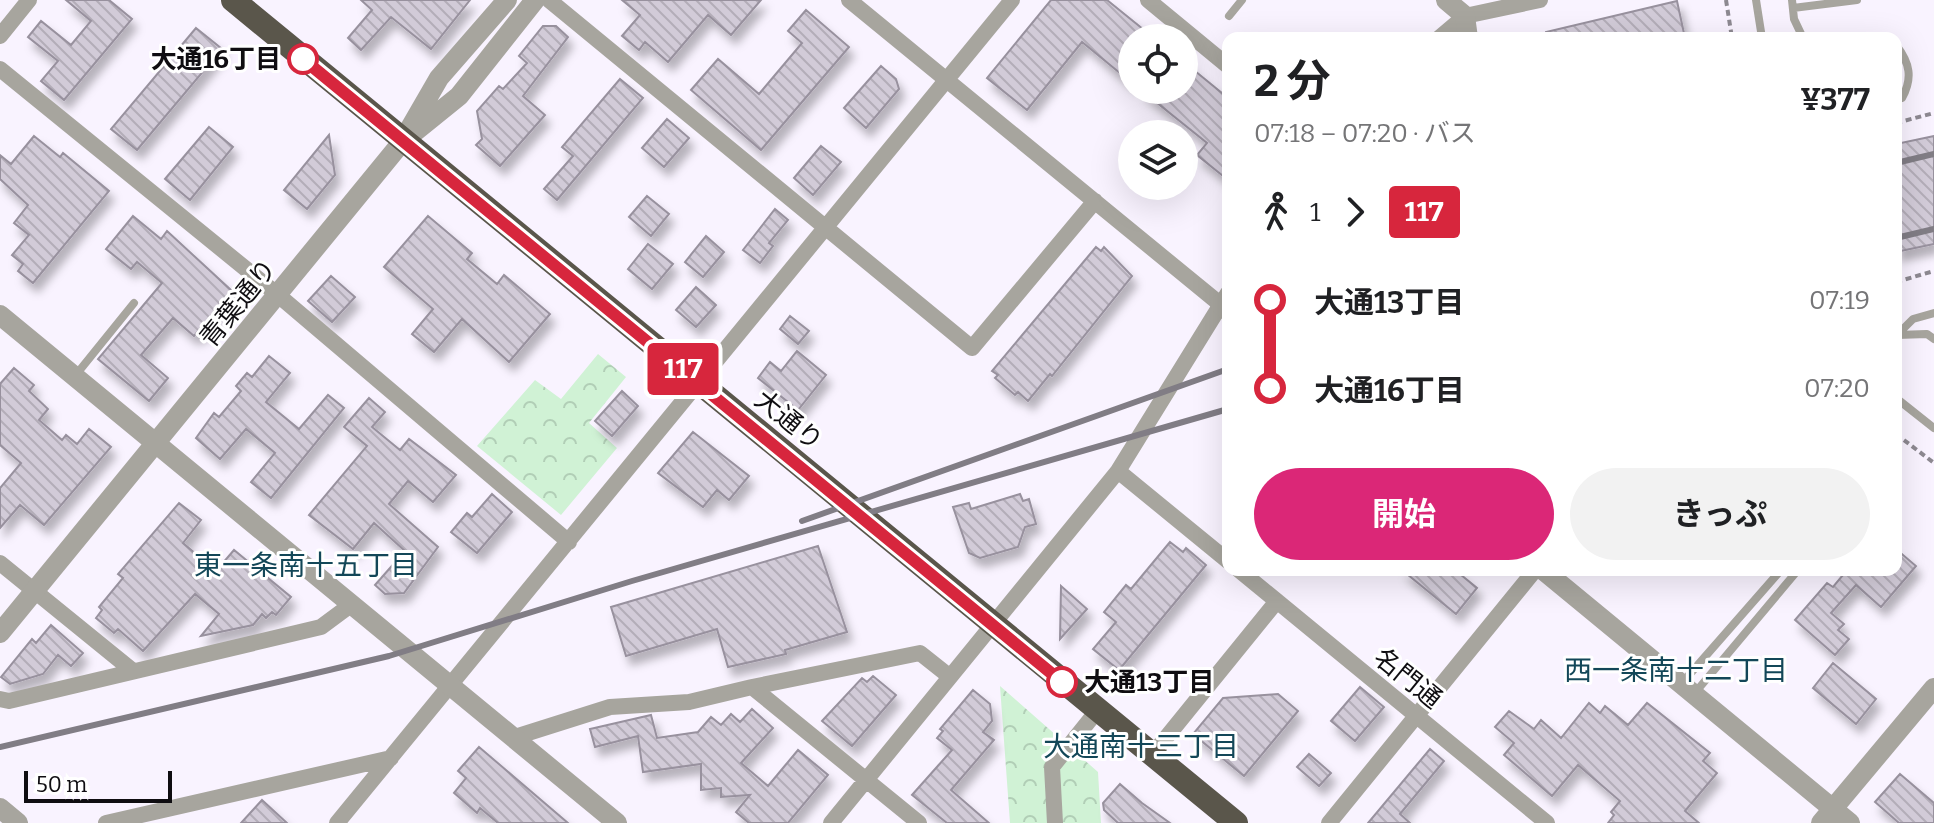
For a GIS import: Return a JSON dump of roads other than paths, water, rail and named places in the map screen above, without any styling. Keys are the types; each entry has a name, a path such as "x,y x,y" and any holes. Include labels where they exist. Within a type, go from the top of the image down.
{"highway":[{"name":"大通り","path":"233,0 402,142 1236,823"}],"street":[{"path":"0,36 29,0"},
{"name":"青葉通り","path":"0,633 402,142 439,78 507,0"},
{"path":"402,142 459,96 535,0"},
{"path":"549,0 972,348 1095,201"},
{"path":"849,0 1222,301"},
{"path":"337,823 1012,0"},
{"path":"1148,0 1222,61"},
{"path":"1446,0 1465,16 1467,32"},
{"path":"1446,32 1465,16 1540,0"},
{"path":"0,69 278,295 569,542"},
{"path":"831,823 1118,471 1222,308"},
{"path":"0,315 617,823"},
{"path":"1118,471 1222,556"},
{"path":"0,563 133,671"},
{"name":"名門通","path":"1246,576 1547,823"},
{"path":"1329,823 1530,576"},
{"path":"1550,576 1687,689 1827,816 1850,823"},
{"path":"1152,755 1277,601"},
{"path":"0,699 9,701 321,627 352,604"},
{"path":"512,738 610,707 689,702 920,653 949,676"},
{"path":"752,687 919,823"},
{"path":"1827,816 1934,688"},
{"path":"1055,823 1052,767 1097,711"},
{"path":"106,823 391,758"},
{"path":"0,808 18,823"}],"lane":[{"path":"1229,16 1242,0"},
{"path":"1756,0 1761,32"},
{"path":"1801,32 1792,4 1857,0"},
{"path":"1902,54 1907,62 1911,83 1902,98"},
{"path":"75,376 134,303"},
{"path":"1902,329 1913,319 1934,313"},
{"path":"1902,335 1927,334 1934,339"},
{"path":"1902,403 1934,428"},
{"path":"1687,689 1776,576"},
{"path":"1687,689 1792,576"}],"railway":[{"path":"1902,162 1934,154"},
{"path":"1902,237 1934,229"},
{"path":"802,521 1222,371"},
{"path":"0,747 389,656 632,581 1222,411"}],"place":[{"name":"大通16丁目","path":"303,59"},
{"name":"大通13丁目","path":"1062,682"}],"district":[{"name":"東一条南十五丁目","path":"306,565"},
{"name":"西一条南十二丁目","path":"1676,670"},
{"name":"大通南十三丁目","path":"1141,746"}]}
